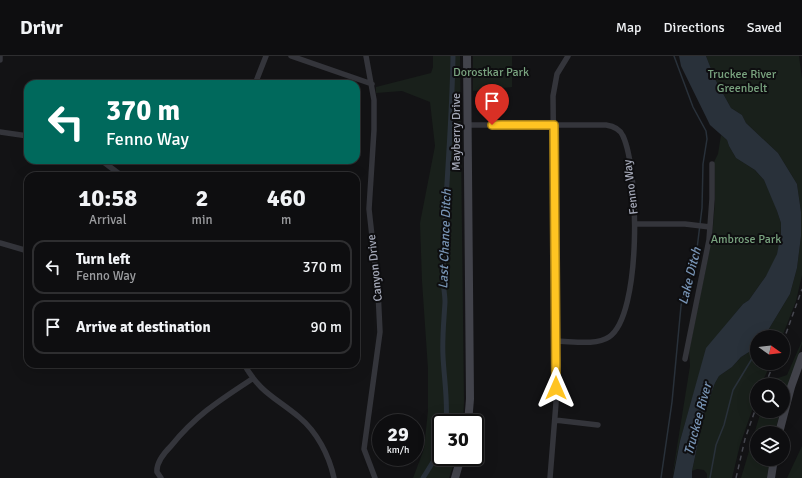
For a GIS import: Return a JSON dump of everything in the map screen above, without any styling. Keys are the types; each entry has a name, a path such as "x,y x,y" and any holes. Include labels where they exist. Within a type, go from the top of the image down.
{"main road":[{"name":"Mayberry Drive","path":"467,56 470,399 469,414"},
{"path":"781,426 791,387 802,356"},
{"path":"455,478 458,466"},
{"path":"771,478 773,466"}],"street":[{"path":"257,80 266,56"},
{"path":"291,56 372,84"},
{"name":"Canyon Drive","path":"366,56 372,84 374,130 369,209 378,291 380,332 364,444 366,458 375,478"},
{"path":"550,478 555,420 554,85 560,67 568,56"},
{"name":"Fenno Way","path":"468,125 606,125 620,132 624,142 630,169 635,224 630,289 624,314 618,328 610,337 600,341 555,341"},
{"path":"0,132 24,135"},
{"path":"106,164 116,172"},
{"path":"685,359 712,199 712,164"},
{"path":"635,224 697,225 707,227"},
{"path":"0,243 24,250"},
{"path":"246,368 252,379 268,395 300,418 312,430 327,455 334,478"},
{"path":"161,478 157,472 158,463 187,426 207,409 252,379"},
{"path":"555,420 598,425"}],"green space":[{"path":"433,56 460,56 463,414 432,414 432,466 453,466 449,478 413,478 418,466 424,466 424,449 428,411 428,369 420,223 435,146 430,102 402,91 376,93 376,87 431,73 433,67"},
{"name":"Dorostkar Park","path":"473,56 512,56 512,87 473,91"},
{"name":"Truckee River Greenbelt","path":"706,56 799,56 802,79 802,275 796,301 785,330 768,330 790,294 797,268 801,236 801,212 797,184 778,153 746,123 742,115 731,108 715,79"},
{"name":"Ambrose Park","path":"721,135 727,140 736,158 755,170 764,180 774,202 781,223 780,245 773,266 749,300 743,304 724,327 703,361 680,441 672,478 690,366 689,351 712,238 715,202 714,162 718,154"},
{"path":"802,341 790,380 790,378 778,378 787,375"},
{"path":"750,351 750,370 768,370 764,378 750,378 750,416 740,445 732,478 707,478 707,474 704,470 697,469 692,471 705,410 719,376 732,367 741,357"},
{"path":"759,418 778,418 777,426 757,426"},
{"path":"802,446 802,478 787,478"},
{"path":"750,448 750,466 769,466 767,478 741,478"}],"water":[{"name":"Truckee River","path":"679,56 706,56 715,79 731,108 742,115 746,123 778,153 797,184 801,212 801,236 797,268 790,294 768,330 750,330 750,351 719,376 715,383 705,410 692,471 692,478 673,478 680,441 706,348 743,304 749,300 766,276 777,254 781,234 781,223 764,180 755,170 736,158 727,140 710,125 681,66"}],"waterway":[{"name":"Last Chance Ditch","path":"446,414 443,364 445,302 443,277 453,56"},
{"name":"Lake Ditch","path":"661,478 672,402 681,306 683,296 695,265 702,208 703,164 707,139 706,131 693,107 674,56"},
{"path":"710,478 716,445 724,425 733,390 750,362"},
{"name":"Last Chance Ditch","path":"423,478 432,464"}],"railway":[{"path":"787,330 802,289"},
{"path":"768,378 771,370"},
{"path":"736,478 745,439 752,418"}],"route":[{"path":"492,125 554,125 556,388"}]}
